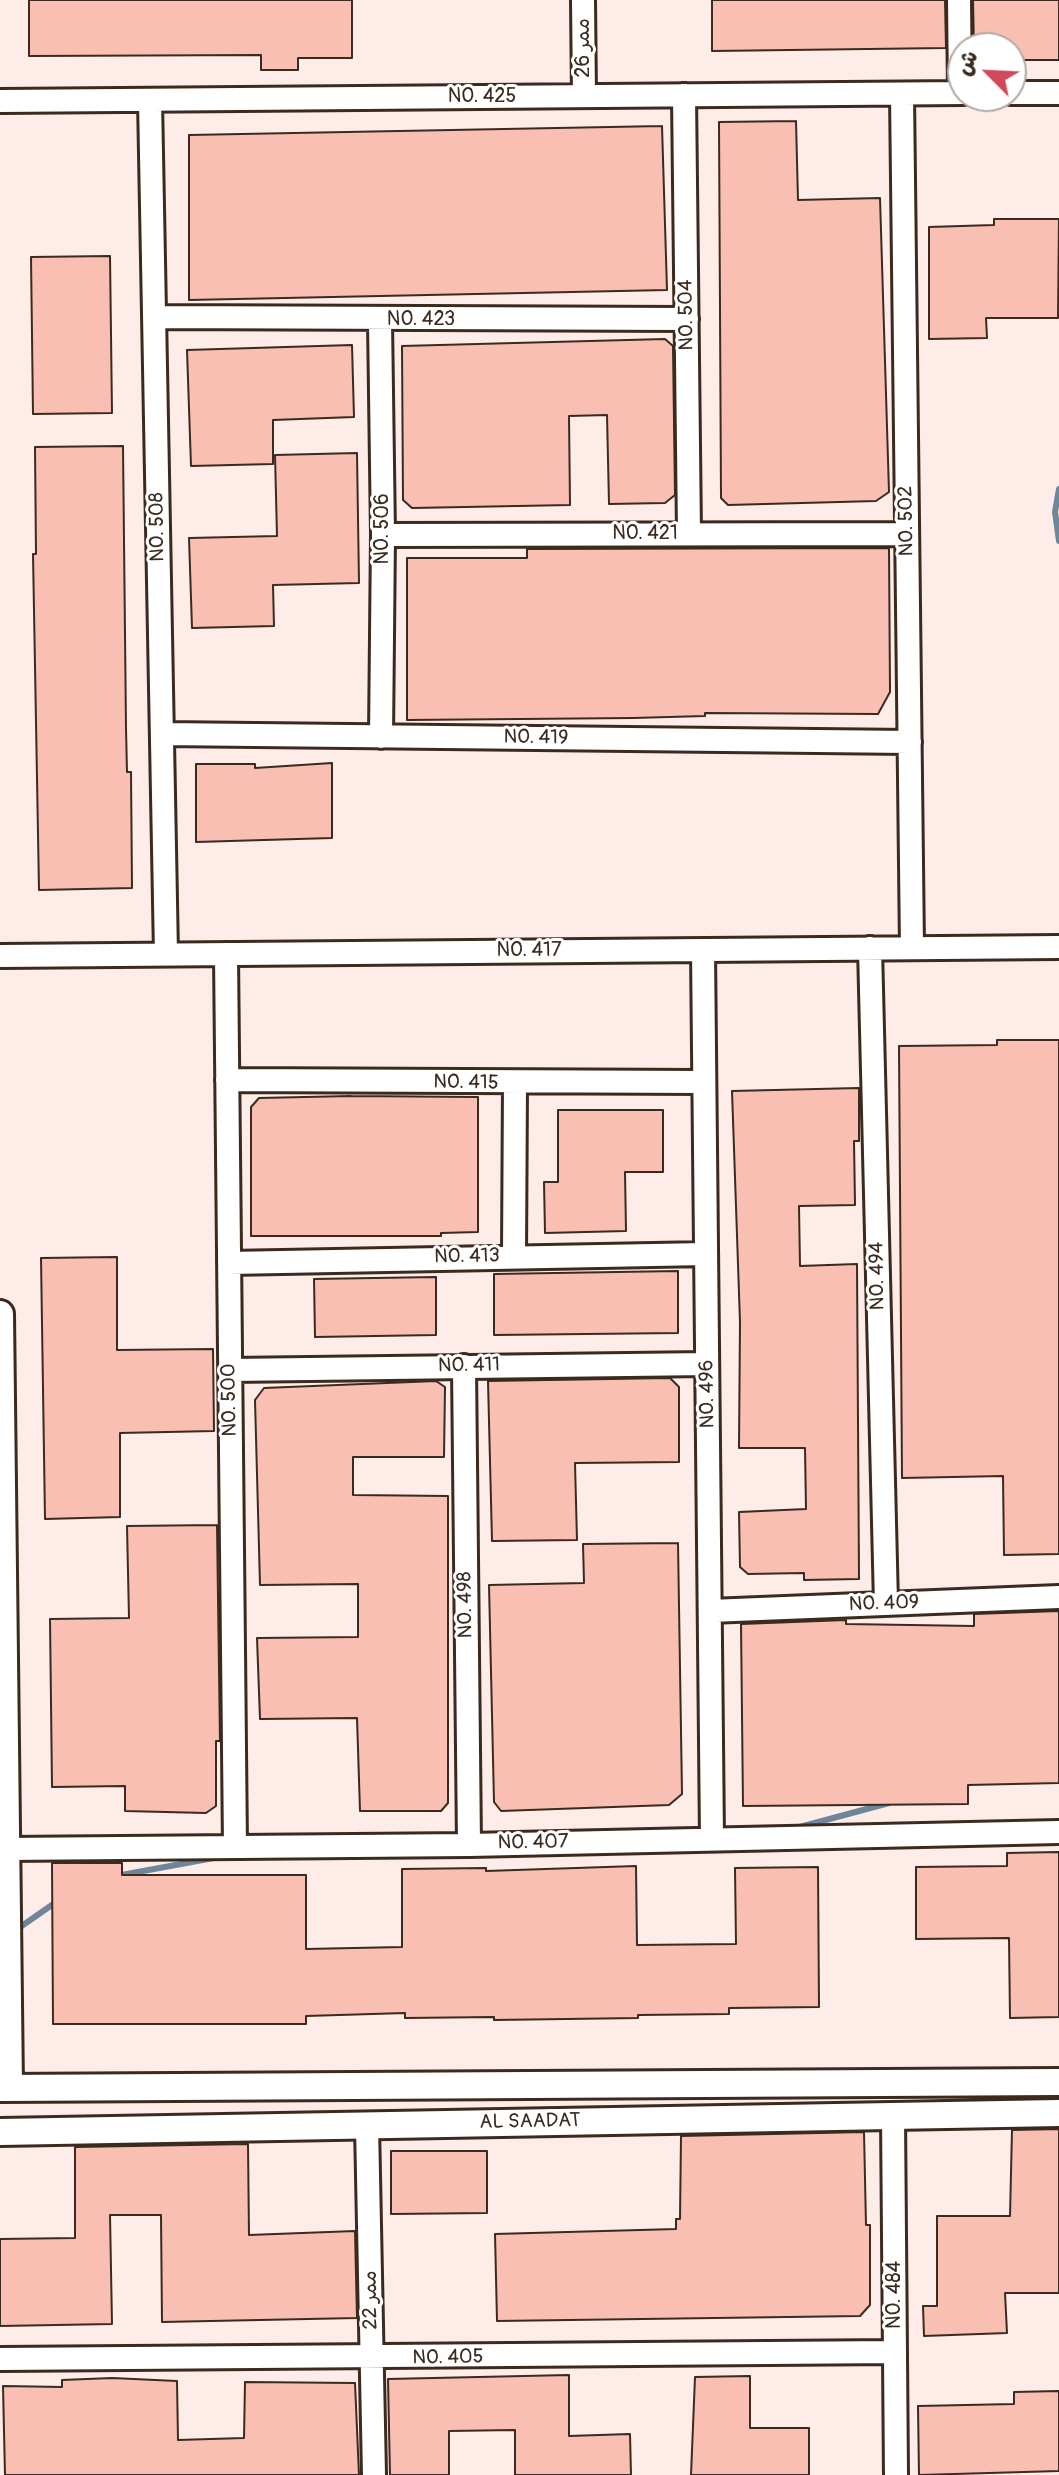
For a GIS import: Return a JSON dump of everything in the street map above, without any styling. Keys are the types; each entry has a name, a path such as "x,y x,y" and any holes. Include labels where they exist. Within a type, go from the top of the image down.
{"street":[{"name":"ممر 26","path":"583,0 584,96"},
{"path":"959,0 960,32"},
{"name":"NO. 425","path":"0,101 947,93"},
{"path":"1027,93 1059,93"},
{"name":"NO. 502","path":"902,94 912,948"},
{"name":"NO. 504","path":"684,95 689,534"},
{"name":"NO. 508","path":"150,100 166,954"},
{"name":"NO. 423","path":"155,317 380,321 687,319"},
{"name":"NO. 506","path":"380,321 383,535 381,737"},
{"name":"NO. 421","path":"383,535 907,534"},
{"name":"NO. 419","path":"162,734 910,742"},
{"name":"NO. 417","path":"0,956 1059,947"},
{"name":"NO. 494","path":"870,948 886,1604"},
{"name":"NO. 496","path":"703,950 712,1839"},
{"name":"NO. 500","path":"226,954 235,1847"},
{"name":"NO. 415","path":"227,1080 515,1084 704,1082"},
{"path":"514,1256 515,1084"},
{"name":"NO. 413","path":"229,1263 706,1254"},
{"path":"0,1314 6,1849 4,2074"},
{"name":"NO. 411","path":"230,1370 707,1364"},
{"name":"NO. 498","path":"464,1366 469,1845"},
{"name":"NO. 409","path":"710,1611 1059,1597"},
{"name":"NO. 407","path":"6,1849 469,1845 1059,1832"},
{"name":"AL SAADAT","path":"4,2074 1059,2082"},
{"name":"AL SAADAT","path":"0,2132 1059,2113"},
{"name":"NO. 484","path":"893,2116 896,2475"},
{"name":"ممر 22","path":"367,2125 374,2475"},
{"name":"NO. 405","path":"0,2359 372,2359 895,2352"}],"building":[{"path":"29,0 352,0 352,58 298,58 298,70 261,70 261,55 29,56"},
{"path":"712,0 945,0 946,48 712,51"},
{"path":"973,0 1059,0 1059,60 1027,60 1027,32 974,32"},
{"path":"796,121 798,200 880,198 889,492 876,501 728,505 721,498 719,122"},
{"path":"662,126 667,290 189,300 189,135"},
{"path":"994,219 1059,219 1058,318 986,318 987,338 929,339 929,227 994,225"},
{"path":"110,256 112,413 33,414 31,257"},
{"path":"665,339 673,346 675,495 665,503 609,504 607,415 569,416 570,505 412,508 403,500 402,346"},
{"path":"352,345 354,417 273,420 273,464 191,466 187,350"},
{"path":"123,446 126,728 127,772 131,772 132,888 39,890 33,554 36,554 35,447"},
{"path":"357,453 359,583 273,585 274,626 192,628 189,538 277,536 275,455"},
{"path":"889,548 890,692 878,714 705,713 705,716 633,718 407,720 407,558 527,558 527,549"},
{"path":"332,763 332,838 196,842 196,764 255,764 255,768"},
{"path":"997,1040 1059,1040 1059,1554 1004,1555 1003,1476 902,1478 899,1046 997,1045"},
{"path":"859,1088 859,1141 854,1141 855,1205 799,1206 800,1266 857,1264 859,1579 804,1580 804,1573 748,1574 740,1567 739,1512 806,1509 805,1448 739,1448 740,1322 732,1091"},
{"path":"478,1097 478,1232 441,1233 441,1236 251,1236 251,1107 259,1098"},
{"path":"558,1110 663,1110 663,1172 625,1172 626,1231 545,1233 544,1182 558,1182"},
{"path":"117,1257 117,1350 213,1349 214,1431 120,1433 120,1517 45,1519 41,1258"},
{"path":"678,1271 678,1333 494,1335 494,1274"},
{"path":"436,1277 436,1335 315,1337 314,1279"},
{"path":"670,1378 679,1387 679,1462 575,1463 577,1540 492,1541 488,1381"},
{"path":"436,1381 445,1387 444,1457 353,1457 353,1495 448,1496 448,1803 441,1811 360,1811 357,1718 260,1719 257,1638 358,1637 358,1584 260,1585 255,1400 264,1388"},
{"path":"217,1525 220,1741 216,1741 216,1806 206,1813 125,1811 125,1786 52,1787 50,1619 129,1618 127,1526"},
{"path":"678,1543 682,1794 669,1805 501,1811 494,1802 489,1585 584,1583 583,1544"},
{"path":"1059,1611 1059,1783 968,1785 968,1804 743,1806 741,1624 846,1620 846,1624 974,1626 974,1614"},
{"path":"1059,1852 1059,2017 1010,2018 1009,1938 916,1939 916,1867 1007,1866 1007,1853"},
{"path":"52,1863 122,1863 122,1875 306,1875 306,1949 402,1947 402,1869 486,1868 486,1871 636,1866 637,1945 736,1944 735,1868 818,1867 819,2007 729,2008 729,2014 638,2015 638,2018 494,2020 494,2017 405,2018 405,2013 306,2016 306,2024 53,2024"},
{"path":"1059,2129 1059,2293 1005,2293 1007,2333 924,2336 923,2306 937,2306 937,2216 1010,2216 1012,2130"},
{"path":"864,2132 866,2225 870,2225 870,2305 860,2316 497,2321 495,2234 676,2229 676,2219 680,2219 681,2136"},
{"path":"248,2144 249,2235 355,2231 357,2318 162,2322 161,2215 110,2215 112,2324 0,2326 0,2239 75,2238 75,2147"},
{"path":"391,2151 487,2151 487,2213 391,2214"},
{"path":"569,2375 569,2436 630,2434 631,2475 515,2475 515,2430 449,2431 449,2475 390,2475 388,2379"},
{"path":"750,2376 750,2428 809,2428 809,2475 691,2475 695,2377"},
{"path":"112,2378 177,2381 178,2440 244,2438 245,2382 355,2383 359,2475 5,2475 3,2386 62,2387 62,2380"},
{"path":"1059,2391 1059,2471 919,2475 918,2406 1014,2404 1014,2392"}],"waterway":[{"path":"1059,489 1055,512 1059,541"},
{"path":"796,1828 889,1803"},
{"path":"116,1876 219,1857"},
{"path":"16,1930 59,1900"}]}
